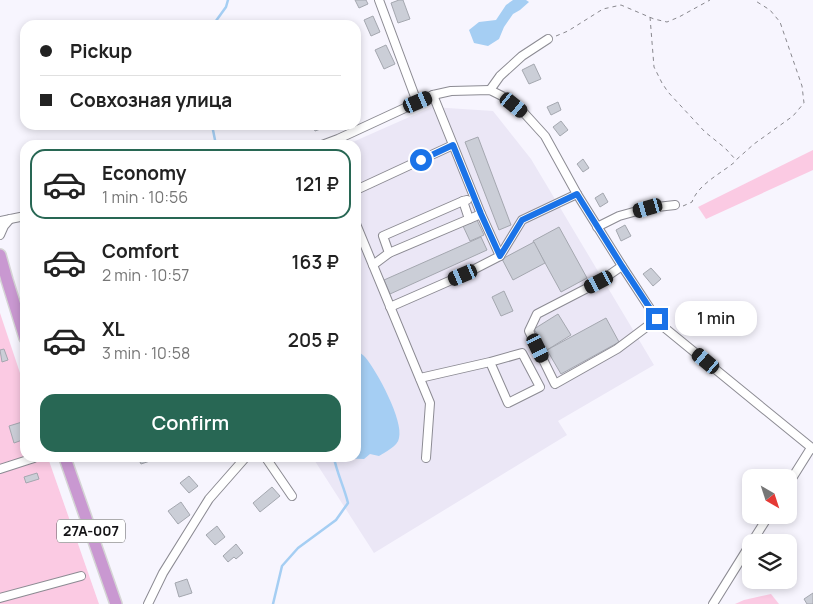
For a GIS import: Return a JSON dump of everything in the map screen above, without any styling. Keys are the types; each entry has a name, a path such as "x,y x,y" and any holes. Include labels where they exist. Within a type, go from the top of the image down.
{"highway":[{"path":"0,255 20,322"},
{"name":"27А-007","path":"66,462 116,604"}],"street":[{"path":"379,0 418,102"},
{"path":"490,90 500,76 522,56 548,39"},
{"path":"361,128 433,95 451,90 490,90 502,96 525,114 545,136 577,194 659,321 812,448 798,469"},
{"path":"433,95 500,256"},
{"path":"335,140 357,130"},
{"path":"361,188 453,145"},
{"path":"390,307 463,275 500,256 522,220 577,194"},
{"path":"389,253 383,236 474,197"},
{"path":"463,202 469,219"},
{"path":"598,227 619,216 648,208 675,205"},
{"path":"0,214 10,219"},
{"path":"373,265 389,253 481,214"},
{"path":"0,221 20,217"},
{"path":"0,235 10,219"},
{"path":"361,236 430,403 426,458"},
{"path":"622,266 599,282 537,314 529,331 555,384 617,349 659,321"},
{"path":"420,378 522,353 540,387 508,403 490,362"},
{"path":"0,469 22,462"},
{"path":"148,604 163,573 209,499 241,462"},
{"path":"269,462 292,496"},
{"path":"713,604 742,557"},
{"path":"0,598 80,576"}],"path":[{"path":"548,39 568,31 603,9 621,5 667,22 710,0"},
{"path":"675,205 685,206 692,202 694,195 712,178 725,170 754,144 793,116 804,103 802,86 780,22 770,10 754,0"},
{"path":"650,17 654,67 662,83 705,132 725,148 736,160"}],"shaded area":[{"path":"432,107 493,111 531,159 654,365 558,421 567,435 374,553 316,462 361,462 361,140 357,140"},
{"path":"813,150 813,170 706,219 698,207"},
{"path":"0,313 20,373 20,462 49,462 99,604 0,604"},
{"path":"771,594 779,604 735,604 744,600"}],"water":[{"path":"513,0 526,0 529,2 513,14 504,27 499,39 488,46 474,43 469,30 479,22 496,20 506,5"},
{"path":"361,354 370,364 388,396 394,409 399,430 399,438 394,446 379,456 370,454 364,459 361,459"}],"building":[{"path":"355,0 366,0 368,4 359,8"},
{"path":"403,0 410,19 398,23 391,3"},
{"path":"373,16 380,32 371,36 364,20"},
{"path":"386,45 395,64 384,69 375,50"},
{"path":"534,64 541,79 529,84 522,70"},
{"path":"558,102 561,110 551,115 547,107"},
{"path":"561,121 568,130 560,136 553,127"},
{"path":"478,137 511,225 499,230 465,142"},
{"path":"583,159 589,168 583,172 577,164"},
{"path":"603,193 608,202 600,207 595,198"},
{"path":"477,220 484,235 470,241 463,226"},
{"path":"625,225 631,236 621,241 616,230"},
{"path":"559,227 587,278 561,292 533,241"},
{"path":"481,237 487,250 390,294 384,280"},
{"path":"534,242 545,263 513,280 502,259"},
{"path":"651,268 661,279 653,286 643,274"},
{"path":"504,291 513,311 501,316 492,297"},
{"path":"558,314 571,335 547,350 534,329"},
{"path":"606,318 619,342 561,374 547,350"},
{"path":"4,349 8,360 2,362 0,350"},
{"path":"20,423 20,441 14,443 9,426"},
{"path":"37,473 39,479 26,483 24,477"},
{"path":"189,476 198,486 189,493 180,483"},
{"path":"272,487 280,496 260,512 253,503"},
{"path":"181,502 190,515 178,524 168,511"},
{"path":"217,526 225,537 215,545 206,535"},
{"path":"236,544 243,553 236,559 234,557 228,562 223,556"},
{"path":"187,579 192,593 179,597 175,583"},
{"path":"813,593 813,604 807,604 804,599"}],"waterway":[{"path":"217,20 226,7 228,0"},
{"path":"213,130 215,140"},
{"path":"273,604 282,566 298,548 336,520 348,503 335,462"}],"route":[{"path":"421,160 453,145 500,256 522,220 577,194 657,319"}]}
